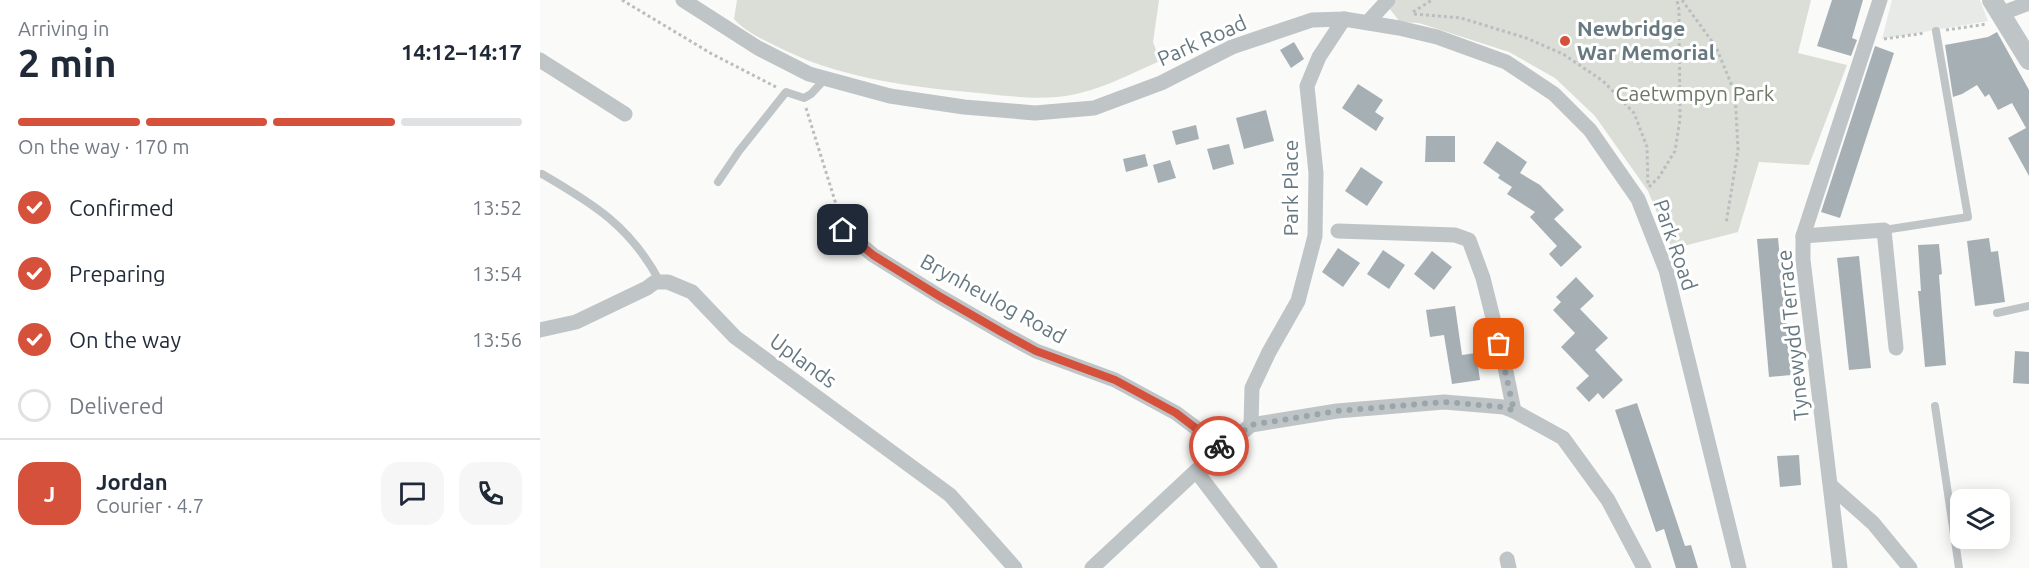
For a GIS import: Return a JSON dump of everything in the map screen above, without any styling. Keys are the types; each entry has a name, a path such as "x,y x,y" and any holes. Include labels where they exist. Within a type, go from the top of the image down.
{"street":[{"name":"Park Road","path":"683,0 758,48 809,74 890,96 964,107 1035,113 1094,108 1161,82 1232,47 1312,20 1344,19 1368,22 1437,37 1506,62 1554,94 1590,129 1638,199 1666,270 1738,568"},
{"path":"1368,22 1388,0"},
{"name":"Tynewydd Terrace","path":"1839,568 1803,260 1803,236 1880,0"},
{"path":"2029,3 1996,7 2029,60"},
{"name":"Park Place","path":"1251,425 1252,388 1298,301 1315,236 1316,173 1307,86 1319,57 1344,19"},
{"path":"540,60 626,114"},
{"name":"Brynheulog Road","path":"843,230 873,255 985,322 1036,351 1115,380 1176,413 1223,448"},
{"path":"1803,236 1884,230 1896,348"},
{"path":"1338,231 1455,235 1469,240 1483,278 1514,411"},
{"path":"540,330 576,322 655,282 660,282"},
{"name":"Uplands","path":"660,282 675,284 693,292 735,337 950,495 1015,568"},
{"path":"1092,568 1196,471 1251,425 1337,411 1444,402 1504,407 1563,438 1608,500 1644,568"},
{"path":"1196,471 1270,568"},
{"path":"1831,486 1873,523 1910,568"}],"lane":[{"path":"1884,230 1968,217 1936,32"},
{"path":"718,182 739,151 786,92 804,98 825,79"},
{"path":"542,174 576,193 612,219 648,259 660,282"},
{"path":"1997,313 2029,306"},
{"path":"1935,406 1959,568"}],"path":[{"path":"622,0 712,54 786,92"},
{"path":"1638,199 1659,177 1675,151 1678,130 1679,22 1677,0"},
{"path":"1682,0 1716,47 1735,93 1737,150 1726,224"},
{"path":"1412,14 1461,18 1526,38 1563,54 1603,81 1634,113 1647,147 1648,188"},
{"path":"804,98 843,230"}],"shaded area":[{"path":"1892,0 1980,0 1988,21 1882,39"}],"green space":[{"path":"737,0 1159,0 1153,42 1160,61 1097,88 1057,97 1038,98 926,88 847,73 796,56 762,39 738,23 734,19"},
{"name":"Caetwmpyn Park","path":"1396,0 1811,0 1798,53 1847,65 1809,165 1759,162 1738,232 1672,249 1648,191 1595,116 1555,78 1509,52 1419,23 1400,22 1389,8"}],"building":[{"path":"1832,0 1863,0 1852,38 1857,40 1851,56 1817,46"},
{"path":"1997,32 2029,90 2029,176 2008,138 2026,128 2012,103 1998,110 1989,94 1985,97 1977,85 1953,97 1945,45 1988,37"},
{"path":"1294,42 1304,59 1291,68 1280,50"},
{"path":"1875,46 1894,53 1840,218 1821,212"},
{"path":"1358,84 1383,100 1375,112 1384,118 1376,131 1342,108"},
{"path":"1266,110 1274,141 1244,149 1236,118"},
{"path":"1196,125 1199,139 1176,145 1172,131"},
{"path":"1426,136 1455,136 1455,162 1425,162"},
{"path":"1497,141 1527,162 1520,173 1540,185 1564,210 1554,219 1582,247 1561,267 1549,254 1557,246 1530,217 1535,212 1507,194 1512,187 1498,178 1500,175 1483,163"},
{"path":"1229,144 1234,164 1213,170 1207,149"},
{"path":"1145,154 1148,166 1126,172 1123,159"},
{"path":"1170,160 1176,178 1158,183 1153,165"},
{"path":"1361,167 1383,182 1367,206 1345,191"},
{"path":"1778,238 1791,375 1769,377 1757,239"},
{"path":"1989,238 1991,252 1998,251 2005,302 1975,306 1967,241"},
{"path":"1939,244 1946,365 1925,367 1918,291 1921,291 1918,245"},
{"path":"1338,248 1360,263 1343,287 1322,272"},
{"path":"1383,250 1405,265 1389,289 1367,274"},
{"path":"1432,251 1452,267 1434,290 1414,274"},
{"path":"1859,256 1871,368 1849,370 1837,258"},
{"path":"1576,277 1594,296 1580,309 1608,338 1595,350 1623,380 1603,399 1598,393 1589,402 1576,388 1589,376 1561,347 1575,333 1553,310 1561,302 1556,297"},
{"path":"1455,306 1462,355 1476,353 1480,380 1452,384 1444,335 1430,337 1426,310"},
{"path":"2015,351 2029,352 2029,384 2013,383"},
{"path":"1637,403 1685,546 1691,545 1698,568 1676,568 1664,529 1656,532 1615,410"},
{"path":"1799,455 1801,485 1780,487 1777,456"}],"way so far":[{"path":"1219,446 1223,448 1251,425 1337,411 1444,402 1504,407 1514,411 1499,344"}],"place":[{"name":"Newbridge War Memorial","path":"1565,41"}],"route":[{"path":"843,230 873,255 1003,333 1036,351 1115,380 1176,413 1219,446"}]}
